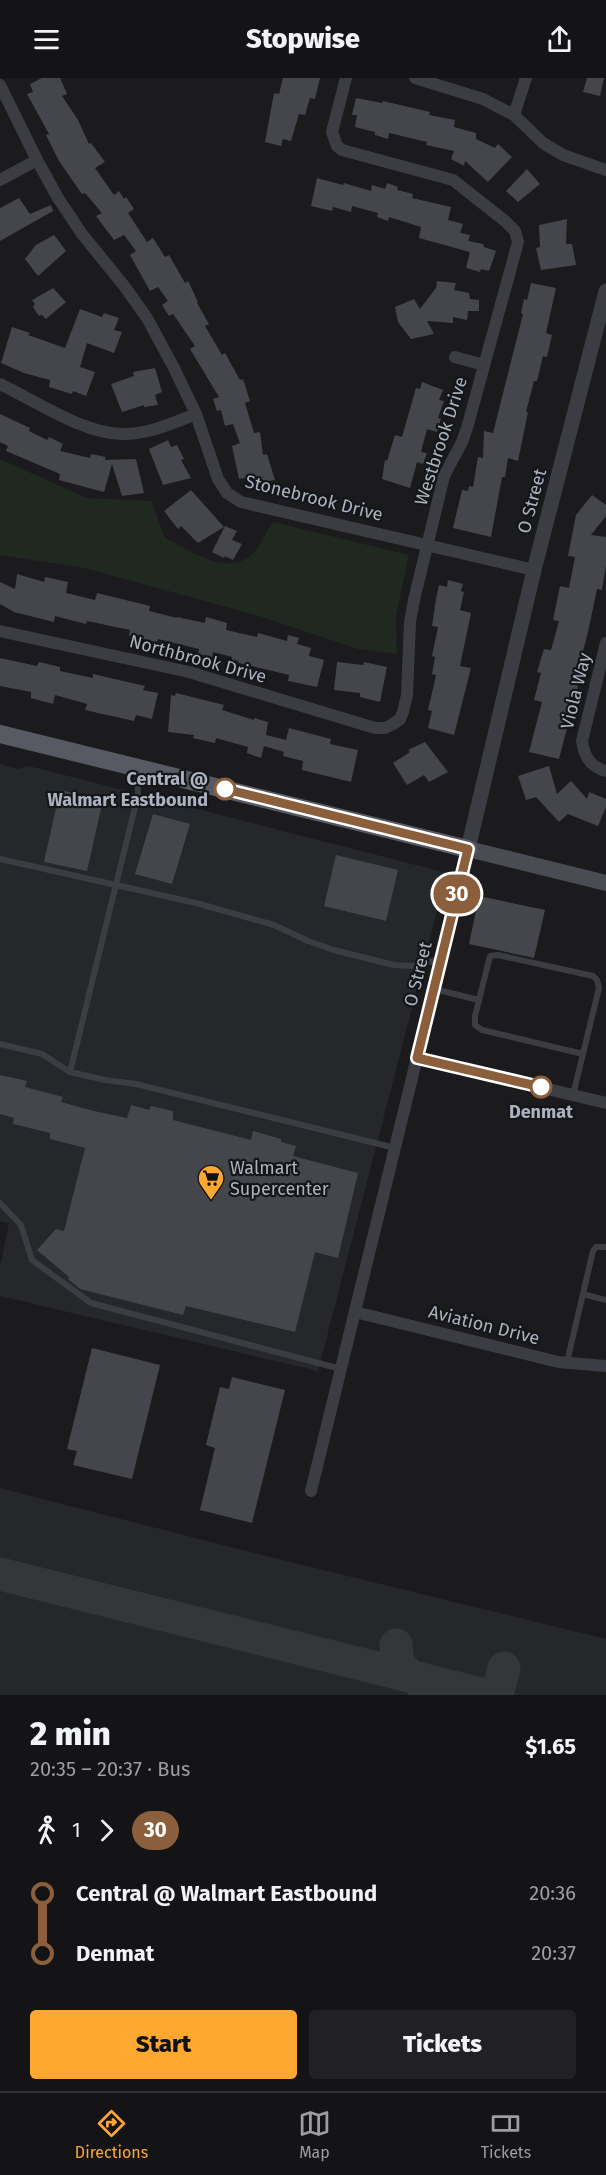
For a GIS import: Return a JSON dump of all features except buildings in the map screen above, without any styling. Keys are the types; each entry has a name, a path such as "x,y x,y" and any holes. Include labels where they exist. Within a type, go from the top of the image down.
{"main road":[{"path":"0,734 606,883"}],"street":[{"name":"Westbrook Drive","path":"346,78 332,135 337,146 342,150 453,180 505,221 515,231 518,242 462,442 444,476 410,622 410,664 403,712 393,724 385,728"},
{"path":"415,78 483,99 513,115 543,143 563,156 606,170"},
{"path":"513,115 526,78"},
{"name":"Stonebrook Drive","path":"0,85 58,198 82,234 147,318 196,414 218,479 227,493 241,502 534,570"},
{"path":"0,180 37,160"},
{"name":"O Street","path":"311,1491 534,570 606,291"},
{"path":"455,357 484,364"},
{"path":"0,384 89,428 107,433 126,434 160,428 196,414"},
{"name":"Northbrook Drive","path":"0,631 189,672 375,728 385,728"},
{"name":"Viola Way","path":"606,643 582,741 584,753 590,763 606,771"},
{"path":"417,1058 606,1103"},
{"name":"Aviation Drive","path":"355,1312 567,1363 606,1366"}],"lane":[{"path":"70,1072 138,795 137,767"},
{"path":"0,859 196,903 268,923 334,950 394,965 414,966 441,959"},
{"path":"573,1095 583,1054 599,988 597,980 593,976 498,955 490,956 475,1025 482,1030 583,1054"},
{"path":"434,989 479,1000"},
{"path":"0,1044 42,1054 70,1072 147,1086 395,1148"},
{"path":"0,1203 21,1225 32,1260 91,1303 341,1369"},
{"path":"567,1363 593,1251 596,1247 606,1247"},
{"path":"583,1294 606,1300"}],"shaded area":[{"path":"0,459 87,498 151,501 165,538 199,555 223,563 234,563 245,559 255,551 273,522 409,555 396,616 397,654 358,649 262,617 85,568 0,555"},
{"path":"0,764 18,769 29,766 447,873 318,1371 0,1296 0,1267 9,1223 0,1221"},
{"path":"0,1488 606,1639 606,1695 0,1695"}],"taxiway":[{"path":"0,1574 485,1695"},
{"path":"396,1645 402,1668 421,1683"},
{"path":"497,1695 504,1668"}],"bus line":[{"name":"30","path":"225,789 468,849 417,1058 541,1087"}],"place":[{"name":"Central @ Walmart Eastbound","path":"225,789"},
{"name":"Denmat","path":"541,1087"},
{"name":"Walmart Supercenter","path":"211,1201"}]}
